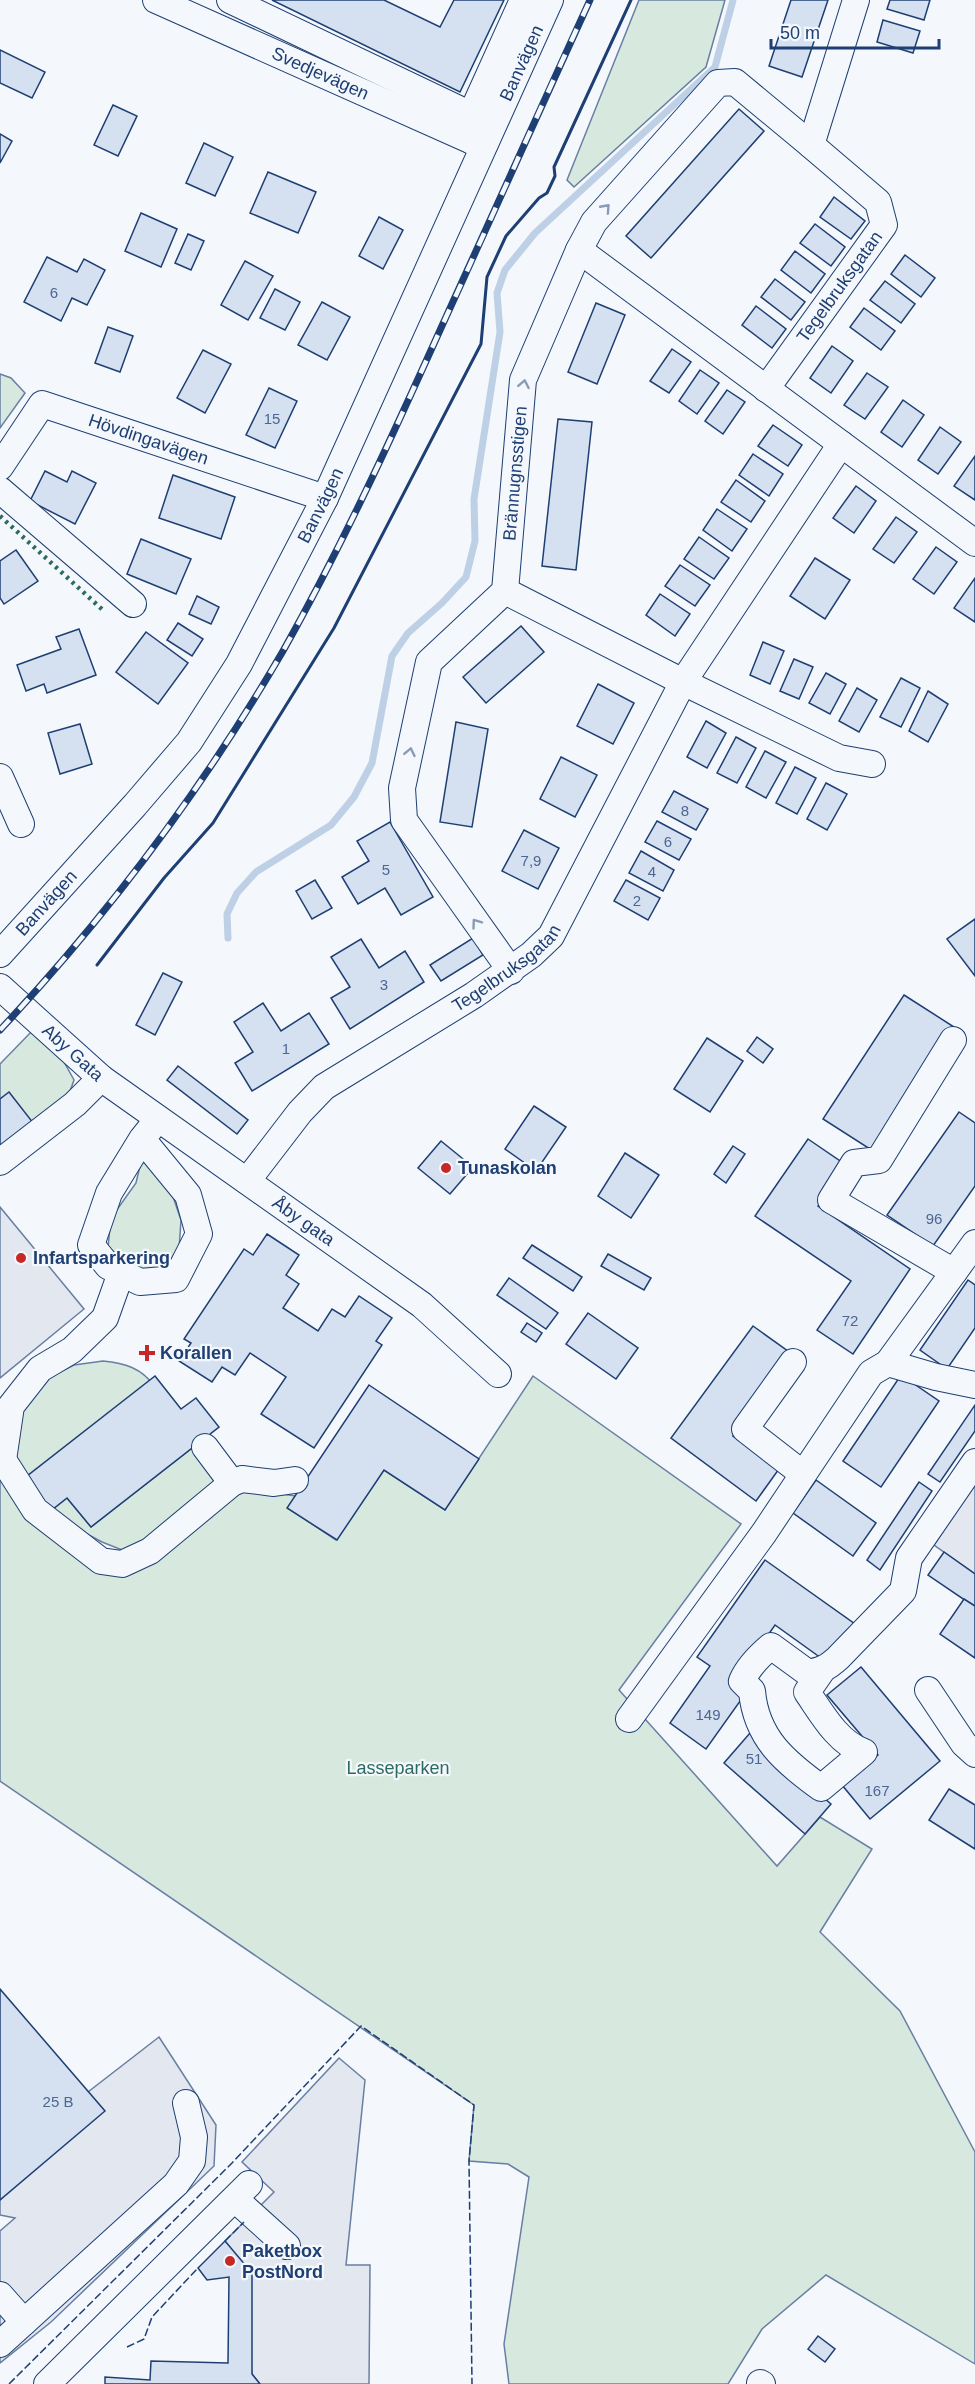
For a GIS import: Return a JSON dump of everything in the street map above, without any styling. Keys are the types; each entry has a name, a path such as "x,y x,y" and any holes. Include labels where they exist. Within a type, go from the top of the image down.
{"street":[{"name":"Svedjevägen","path":"156,0 478,142"},
{"path":"220,28 229,0 471,115"},
{"path":"478,142 471,115 524,0"},
{"name":"Banvägen","path":"0,954 135,806 189,742 238,664 325,498 478,142 550,0"},
{"path":"811,145 856,0"},
{"name":"Brännugnsstigen","path":"505,591 523,380 579,249 594,222 718,83 735,82 811,145"},
{"name":"Tegelbruksgatan","path":"766,389 884,225 878,202 811,145"},
{"path":"579,249 975,543"},
{"name":"Hövdingavägen","path":"0,467 42,404 325,498"},
{"name":"Tegelbruksgatan","path":"247,1181 300,1112 324,1086 474,995 511,970 550,936 683,682 841,444"},
{"path":"0,490 133,604"},
{"path":"511,970 404,820 402,788 429,662 505,591 839,758 872,764"},
{"path":"0,777 21,824"},
{"name":"Aby Gata","path":"0,987 101,1078 75,1104 0,1162"},
{"path":"952,1040 879,1160 854,1163 831,1200 954,1272"},
{"name":"Åby gata","path":"101,1078 150,1129 247,1181 422,1305 498,1374"},
{"path":"150,1129 188,1195 199,1234 176,1280 140,1282 108,1266 91,1245 109,1193 150,1129"},
{"path":"629,1719 764,1533 871,1373 888,1363 975,1243"},
{"path":"121,1273 105,1318 72,1350 40,1370 11,1406 2,1458 35,1510 102,1561 122,1564 150,1551 231,1483 242,1479 274,1483 296,1480"},
{"path":"793,1362 745,1429 803,1474"},
{"path":"888,1363 936,1377 975,1385"},
{"path":"205,1447 231,1483"},
{"path":"823,1670 808,1673 771,1646 758,1657 742,1681 752,1691 754,1711 761,1729 776,1750 821,1788 864,1752 852,1748 832,1726 807,1692 823,1670 838,1658 903,1591 909,1558 975,1462"},
{"path":"928,1690 964,1744 975,1754"},
{"path":"0,2344 177,2184 192,2161 194,2137 186,2103"},
{"path":"47,2384 242,2191 287,2246"},
{"path":"0,2295 24,2322"}],"green space":[{"path":"639,0 725,0 706,67 574,187 567,180"},
{"path":"0,374 11,378 25,393 0,428"},
{"path":"32,1031 64,1062 74,1080 69,1094 34,1124 0,1099 0,1064"},
{"path":"143,1153 169,1185 181,1220 179,1250 162,1267 147,1271 133,1266 108,1247 111,1218 136,1183"},
{"path":"103,1361 132,1368 144,1375 154,1386 29,1484 13,1450 20,1409 44,1380 74,1365"},
{"name":"Lasseparken","path":"533,1376 741,1524 619,1690 777,1866 820,1817 872,1849 820,1932 900,2011 975,2152 975,2364 826,2275 762,2329 728,2384 509,2384 504,2344 529,2177 508,2164 469,2161 474,2105 0,1781 0,1468 123,1573 134,1573 234,1491 248,1489 296,1496 288,1508 336,1540 384,1470 445,1510"},
{"path":"193,1447 216,1483 146,1543 127,1552 102,1542 48,1513 67,1498 91,1527"}],"shaded area":[{"name":"Infartsparkering","path":"0,1207 84,1309 0,1378"},
{"path":"975,1485 975,1574 934,1545"},
{"path":"159,2037 216,2125 214,2166 51,2322 0,2363 0,2231 15,2218 0,2215 0,2200 88,2092"},
{"path":"339,2058 365,2080 346,2265 370,2265 369,2384 260,2384 252,2374 237,2257 225,2241 274,2192 242,2162"}],"building":[{"path":"272,0 384,0 440,27 454,0 504,0 460,92"},
{"path":"791,0 828,0 802,77 769,66"},
{"path":"890,0 930,0 924,20 887,9"},
{"path":"883,20 920,31 913,53 877,42"},
{"path":"0,50 45,72 32,98 0,83"},
{"path":"113,105 137,116 118,156 94,145"},
{"path":"739,109 764,131 651,258 626,236"},
{"path":"0,134 12,141 0,163"},
{"path":"204,143 233,157 215,196 186,183"},
{"path":"268,172 316,192 298,233 250,213"},
{"path":"834,197 865,221 851,239 820,217"},
{"path":"141,213 177,229 161,267 125,251"},
{"path":"379,217 403,230 383,269 359,256"},
{"path":"815,224 845,247 831,266 800,243"},
{"path":"188,234 204,241 191,270 175,263"},
{"path":"795,251 825,274 811,293 781,270"},
{"path":"905,255 935,278 921,297 891,274"},
{"path":"47,257 77,272 84,259 105,270 87,305 72,298 61,321 24,302"},
{"path":"245,261 273,276 248,320 221,305"},
{"path":"775,279 805,302 791,320 761,297"},
{"path":"885,281 915,304 901,323 870,300"},
{"path":"275,289 300,302 285,330 260,318"},
{"path":"322,302 350,317 327,360 298,345"},
{"path":"596,303 625,315 597,384 568,372"},
{"path":"756,306 786,329 772,348 742,325"},
{"path":"864,308 895,331 881,350 850,327"},
{"path":"108,327 133,336 120,372 95,363"},
{"path":"832,346 853,361 831,393 810,378"},
{"path":"672,349 691,362 669,393 650,381"},
{"path":"203,350 231,364 205,413 177,398"},
{"path":"700,370 719,383 697,414 679,401"},
{"path":"867,373 888,387 865,419 844,405"},
{"path":"269,388 297,401 275,448 246,435"},
{"path":"727,390 745,402 723,434 705,421"},
{"path":"903,400 924,415 902,447 881,432"},
{"path":"558,419 592,422 576,570 542,566"},
{"path":"773,425 802,445 788,466 758,446"},
{"path":"940,427 961,442 938,474 918,460"},
{"path":"753,454 783,474 769,496 739,475"},
{"path":"975,456 975,500 954,486"},
{"path":"45,471 67,482 72,471 96,483 75,524 30,501"},
{"path":"173,475 235,497 221,539 159,518"},
{"path":"736,480 765,501 751,522 721,502"},
{"path":"856,486 876,501 854,533 833,518"},
{"path":"717,509 747,529 732,551 703,530"},
{"path":"896,517 917,532 894,563 873,549"},
{"path":"699,537 729,558 714,579 684,559"},
{"path":"141,539 191,559 176,594 127,574"},
{"path":"936,547 957,562 934,594 913,579"},
{"path":"16,550 38,581 4,604 0,598 0,561"},
{"path":"815,558 850,580 825,619 790,596"},
{"path":"680,565 710,585 695,606 665,586"},
{"path":"975,578 975,622 954,608"},
{"path":"660,594 690,614 675,636 646,615"},
{"path":"197,596 219,607 211,624 189,614"},
{"path":"178,623 203,639 192,656 167,640"},
{"path":"521,626 544,652 486,703 463,677"},
{"path":"79,629 96,675 47,693 44,684 26,691 17,665 61,649 56,637"},
{"path":"146,632 188,663 158,704 116,672"},
{"path":"763,642 784,651 770,684 750,675"},
{"path":"794,659 813,667 799,699 780,691"},
{"path":"826,673 846,684 830,714 809,703"},
{"path":"901,678 920,688 901,727 880,717"},
{"path":"598,684 634,703 613,744 577,726"},
{"path":"857,688 877,700 859,732 839,721"},
{"path":"928,691 948,704 928,742 909,731"},
{"path":"706,721 726,733 707,768 687,757"},
{"path":"456,722 488,729 472,827 440,822"},
{"path":"80,724 92,764 60,774 48,733"},
{"path":"736,737 756,748 737,783 717,773"},
{"path":"765,751 786,762 766,798 746,787"},
{"path":"561,757 597,775 575,817 540,799"},
{"path":"795,767 816,778 797,814 776,803"},
{"path":"826,783 847,794 827,830 807,819"},
{"path":"674,791 708,809 696,830 662,812"},
{"path":"657,821 691,839 679,860 645,842"},
{"path":"390,822 433,897 401,915 385,888 358,904 342,877 369,861 357,841"},
{"path":"524,830 559,848 538,889 502,871"},
{"path":"641,851 674,870 663,891 629,873"},
{"path":"315,880 332,908 312,919 296,891"},
{"path":"626,880 660,898 648,920 614,901"},
{"path":"975,919 975,976 947,939"},
{"path":"473,938 483,955 441,981 430,965"},
{"path":"361,939 379,968 405,951 424,982 350,1029 331,998 350,987 331,957"},
{"path":"163,973 182,982 155,1035 136,1025"},
{"path":"904,995 954,1027 873,1151 823,1119"},
{"path":"263,1003 281,1031 309,1013 329,1044 252,1091 235,1063 253,1052 234,1022"},
{"path":"757,1037 773,1049 763,1063 747,1051"},
{"path":"707,1038 743,1061 710,1112 674,1089"},
{"path":"178,1066 248,1120 237,1134 167,1080"},
{"path":"9,1092 34,1124 0,1150 0,1099"},
{"path":"534,1106 566,1127 536,1171 505,1149"},
{"path":"959,1112 975,1123 975,1186 933,1246 887,1215"},
{"path":"808,1139 846,1165 818,1206 910,1269 853,1354 817,1330 851,1281 755,1216"},
{"name":"Tunaskolan","path":"441,1141 473,1167 450,1194 418,1168"},
{"path":"733,1146 745,1154 726,1183 714,1174"},
{"path":"625,1153 659,1175 631,1218 598,1196"},
{"path":"267,1234 299,1255 286,1275 299,1284 283,1308 318,1331 332,1309 345,1317 359,1296 392,1318 376,1341 382,1345 314,1448 261,1414 286,1377 250,1353 235,1375 222,1367 212,1382 179,1361 191,1343 184,1339 244,1249 253,1255"},
{"path":"532,1245 582,1277 573,1291 523,1258"},
{"path":"608,1254 651,1278 644,1290 601,1266"},
{"path":"509,1278 558,1313 546,1329 497,1295"},
{"path":"968,1280 975,1285 975,1328 947,1369 920,1350"},
{"path":"588,1313 638,1348 616,1379 566,1344"},
{"path":"527,1323 542,1333 536,1342 521,1332"},
{"path":"753,1326 792,1354 733,1436 779,1469 756,1501 671,1438"},
{"path":"901,1375 939,1401 881,1487 843,1461"},
{"path":"155,1376 181,1409 196,1398 219,1427 91,1527 67,1498 48,1513 22,1480"},
{"path":"369,1385 479,1459 445,1510 384,1470 337,1540 287,1508"},
{"path":"975,1405 975,1431 940,1482 928,1474"},
{"path":"816,1480 876,1523 853,1556 793,1513"},
{"path":"919,1482 932,1491 880,1570 867,1560"},
{"path":"944,1552 975,1574 975,1607 928,1575"},
{"path":"765,1560 855,1624 828,1663 775,1625 736,1681 748,1690 706,1749 670,1723 710,1666 697,1657"},
{"path":"964,1599 975,1606 975,1658 940,1634"},
{"path":"861,1667 940,1761 870,1819 842,1785 878,1755 827,1695"},
{"path":"750,1733 831,1804 805,1834 724,1763"},
{"path":"949,1789 975,1805 975,1849 929,1820"},
{"path":"0,1989 105,2111 0,2200"},
{"path":"225,2241 252,2273 252,2374 260,2384 105,2384 105,2377 150,2380 151,2361 228,2363 229,2277 207,2280 198,2268"},
{"path":"818,2336 835,2349 825,2362 808,2349"}],"waterway":[{"path":"228,938 227,914 237,893 256,872 331,825 354,797 372,763 392,656 408,633 442,603 466,577 475,541 474,499 500,332 497,293 505,270 535,233 715,67 733,0"}],"railway":[{"path":"0,1030 79,941 152,848 221,751 283,651 326,572 385,450 590,0"}],"hedge":[{"path":"0,516 105,612"}],"fence":[{"path":"9,2384 232,2163 361,2026 474,2105 469,2161 472,2384"},
{"path":"225,2241 244,2222"},
{"path":"127,2347 144,2339 152,2317 198,2268"}],"wall":[{"path":"97,965 164,878 213,823 334,628 481,344 487,277 506,236 539,198 547,193 555,176 554,167 631,0"}],"place":[{"name":"Tunaskolan","path":"446,1168"},
{"name":"Infartsparkering","path":"21,1258"},
{"name":"Korallen","path":"147,1353"},
{"name":"Paketbox PostNord","path":"230,2261"}]}
